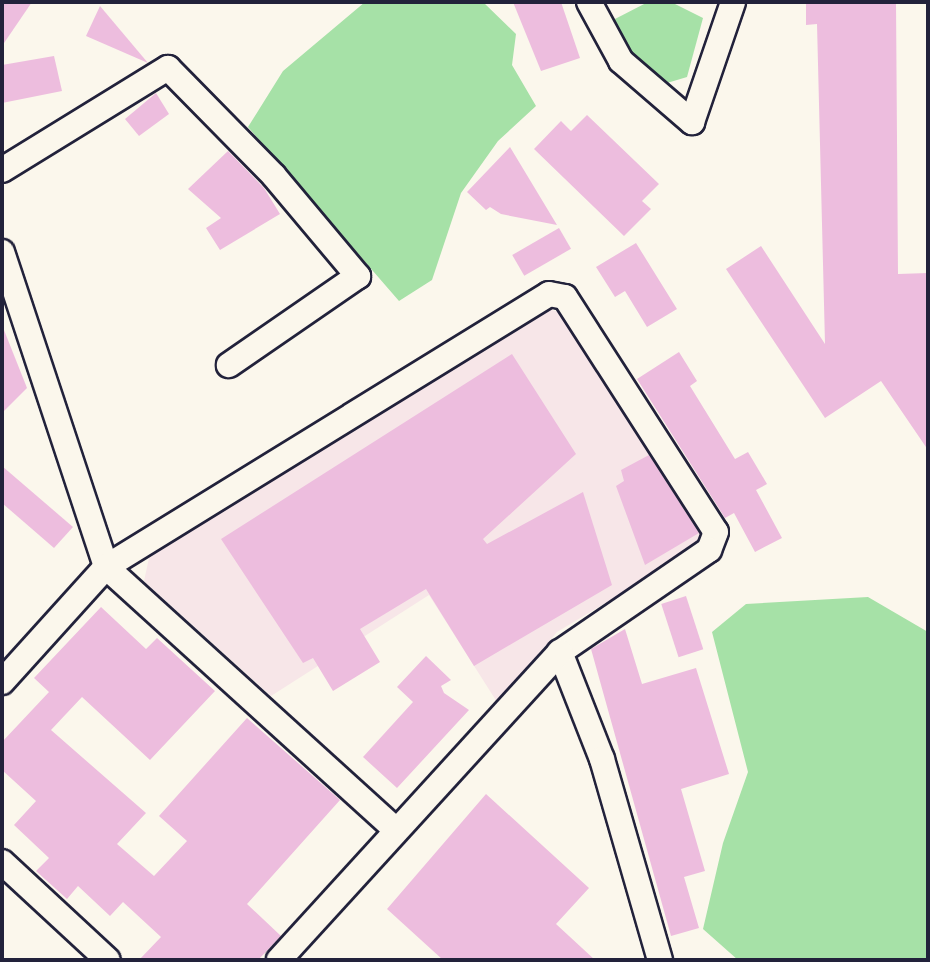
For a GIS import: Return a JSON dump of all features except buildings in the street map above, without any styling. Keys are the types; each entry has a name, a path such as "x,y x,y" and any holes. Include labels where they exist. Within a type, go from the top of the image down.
{"street":[{"path":"589,2 621,61 692,122 733,2"},
{"path":"2,170 168,68 274,176 358,276 229,365"},
{"path":"2,252 106,567 395,829"},
{"path":"2,682 106,567 549,294 565,297 716,532 709,550 560,652 395,829 279,960"},
{"path":"560,652 602,759 660,960"},
{"path":"2,862 108,960"}],"shaded area":[{"path":"544,308 567,314 702,525 697,548 557,632 497,702 429,595 271,696 144,581 149,558"}],"green space":[{"path":"365,2 483,2 516,34 512,65 536,106 498,141 461,193 432,280 399,301 248,127 283,71"},
{"path":"648,2 671,2 703,18 687,77 667,83 630,54 615,33 613,20"},
{"path":"868,597 928,632 928,960 738,960 703,929 723,843 748,772 712,632 746,604"}]}
